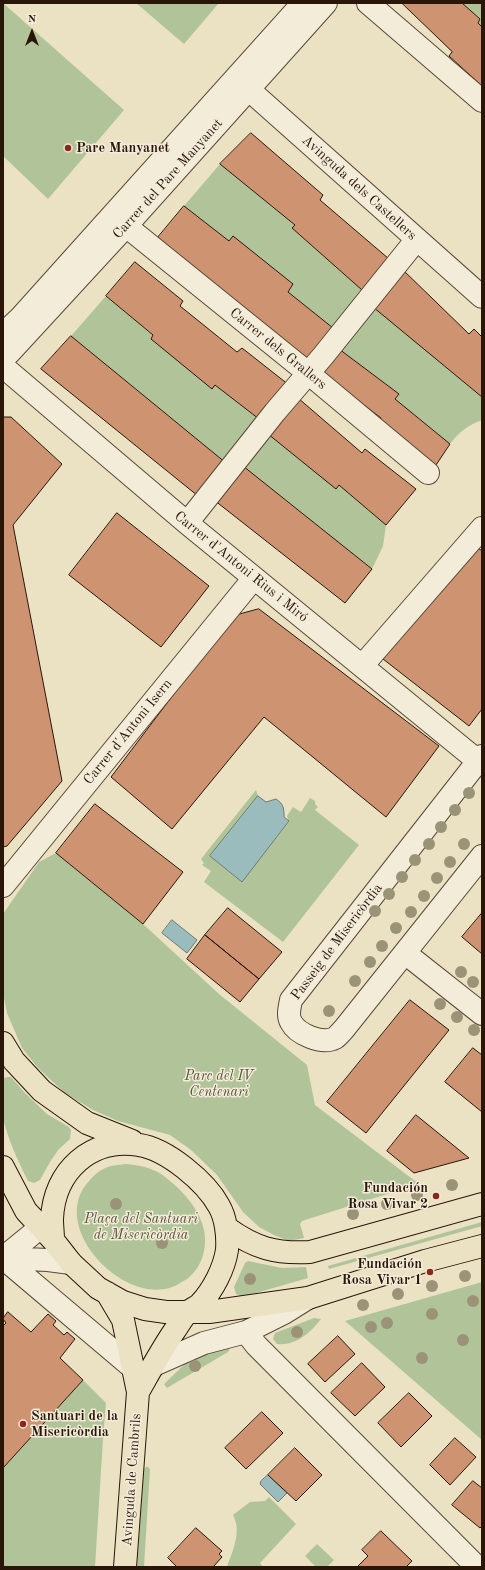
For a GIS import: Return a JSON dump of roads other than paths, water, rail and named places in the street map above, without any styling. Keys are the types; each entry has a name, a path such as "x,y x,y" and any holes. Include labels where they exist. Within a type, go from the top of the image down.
{"main road":[{"path":"3,1043 14,1060 42,1091 87,1123 161,1153 186,1168 207,1188 220,1207 226,1228 226,1250 221,1271 208,1295 199,1305 188,1312 174,1331 138,1392"},
{"path":"49,1228 57,1197 65,1177 79,1160 98,1148 105,1146 119,1143 141,1145"},
{"path":"3,1167 26,1211 49,1228 71,1263 98,1288 123,1302 145,1309 166,1312 228,1310 308,1298 425,1261 482,1246"},
{"path":"226,1228 254,1244 276,1252 290,1254 310,1252 482,1204"},
{"path":"107,1293 123,1320 138,1392"},
{"name":"Avinguda de Cambrils","path":"125,1567 138,1392"}],"street":[{"name":"Carrer del Pare Manyanet","path":"5,355 126,226 242,84 303,3"},
{"name":"Carrer del Pare Manyanet","path":"5,355 25,312 242,84 326,3"},
{"path":"368,3 482,101"},
{"name":"Avinguda dels Castellers","path":"242,84 482,297"},
{"name":"Carrer dels Grallers","path":"126,226 308,373 428,473"},
{"path":"187,523 270,418 417,239"},
{"name":"Carrer d'Antoni Rius i Miró","path":"5,355 187,523 362,666 480,758"},
{"path":"362,666 482,528"},
{"name":"Carrer d'Antoni Isern","path":"3,886 254,578"},
{"name":"Passeig de Misericòrdia","path":"480,758 291,1000 289,1011 291,1021 303,1034 320,1040 335,1038 344,1029 482,856"},
{"path":"405,953 482,1014"},
{"path":"3,1258 49,1228"},
{"path":"3,1255 3,1258 132,1367"},
{"path":"3,1258 48,1260 71,1263"},
{"path":"154,1365 204,1343 246,1332 284,1313 308,1298"},
{"path":"246,1332 256,1345 477,1567"}],"water":[{"path":"258,796 266,802 276,799 279,801 283,807 284,817 289,821 242,882 210,856"},
{"path":"172,920 197,940 187,953 162,933"},
{"path":"268,1475 287,1493 278,1502 260,1484 261,1481"}],"place":[{"name":"Pare Manyanet","path":"68,148"},
{"name":"Fundación Rosa Vivar 2","path":"436,1196"},
{"name":"Fundación Rosa Vivar 1","path":"430,1272"},
{"name":"Santuari de la Misericòrdia","path":"23,1424"}],"park label":[{"name":"Parc del IV Centenari","path":"219,1084"},
{"name":"Plaça del Santuari de Misericòrdia","path":"141,1228"}]}
